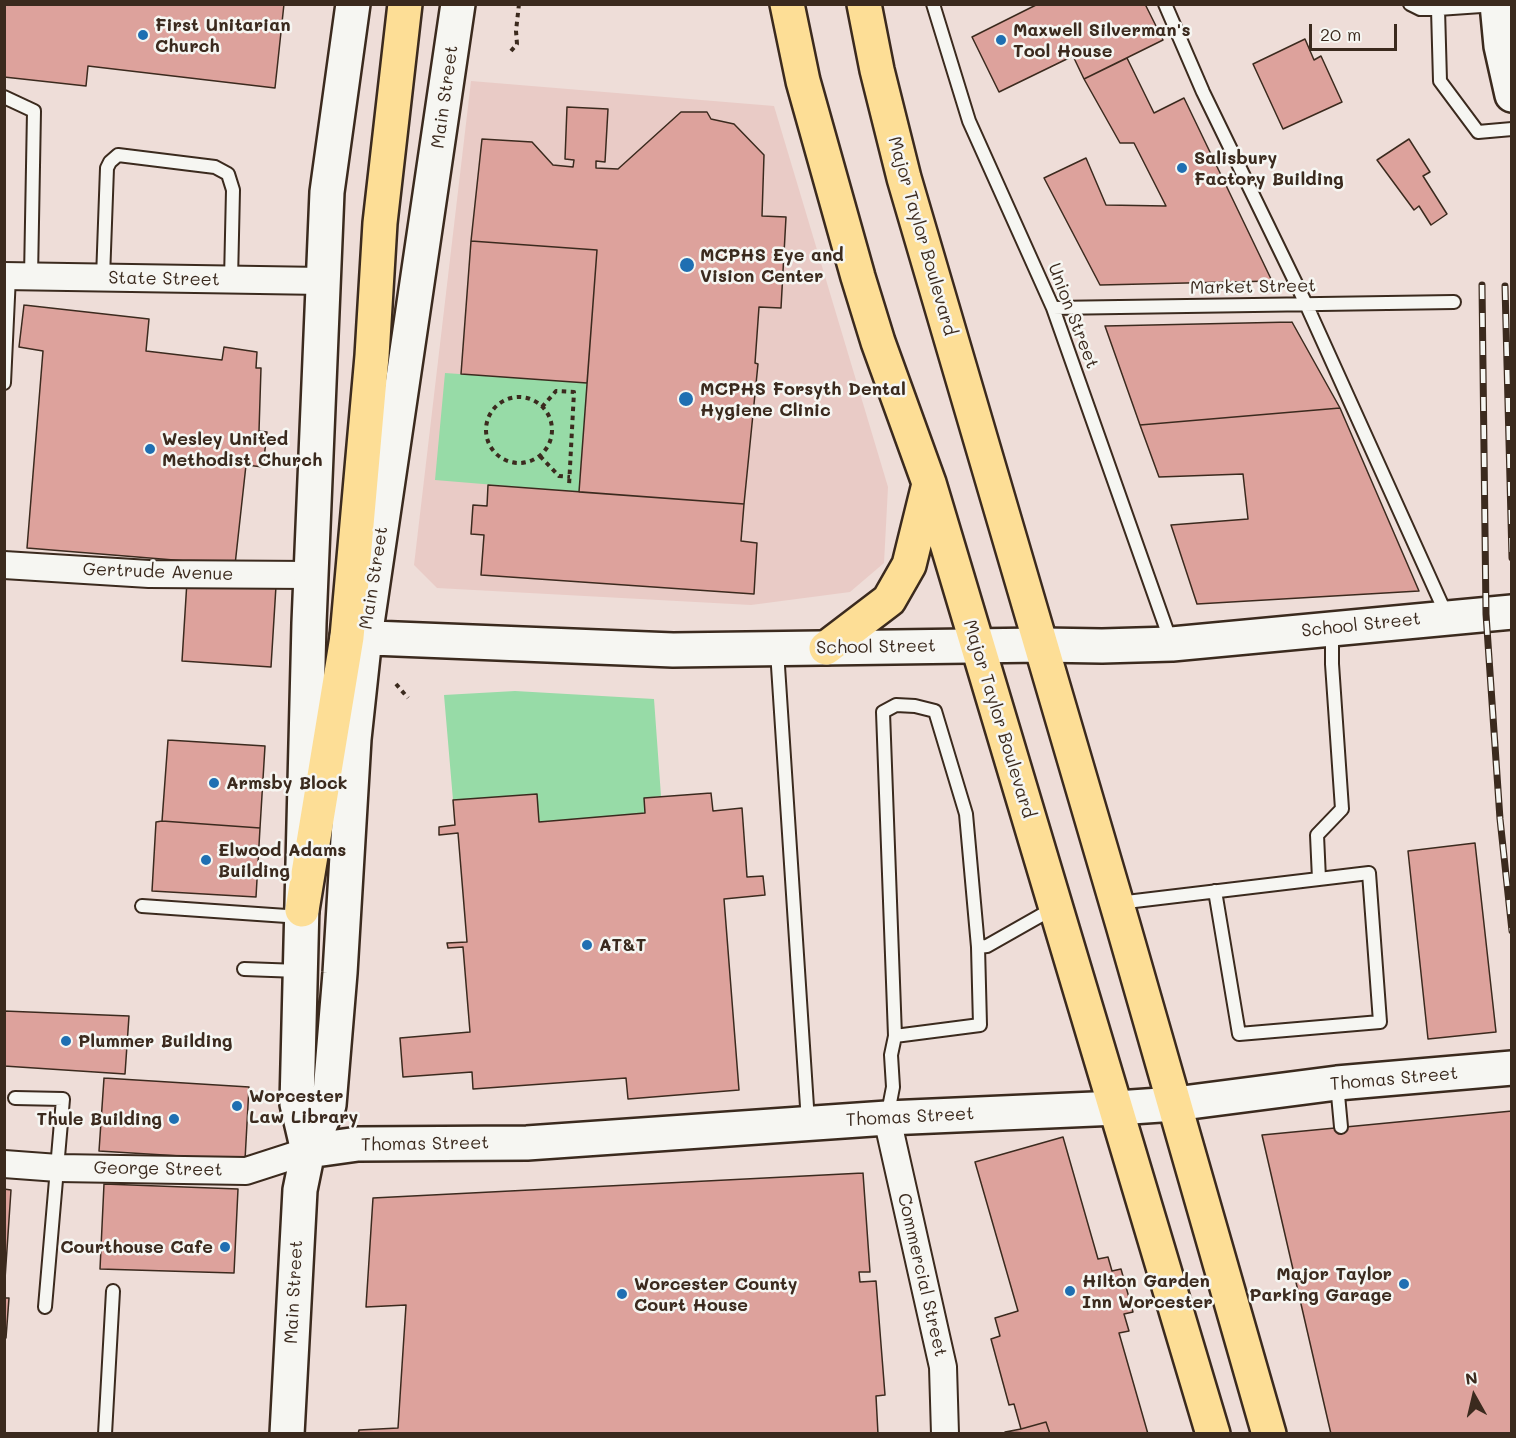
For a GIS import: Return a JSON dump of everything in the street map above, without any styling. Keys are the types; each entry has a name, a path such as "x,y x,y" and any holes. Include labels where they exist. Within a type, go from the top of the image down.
{"main road":[{"name":"Main Street","path":"308,1151 297,1104 311,574 327,192 353,4"},
{"path":"302,914 356,637 380,223 405,4"},
{"name":"Main Street","path":"287,1434 300,1190 308,1151 329,1105 340,973 354,739 356,637 420,274 458,4"},
{"name":"Major Taylor Boulevard","path":"787,4 803,81 858,277 878,342 929,483 1213,1434"},
{"name":"Major Taylor Boulevard","path":"864,4 877,70 904,178 1117,903 1269,1434"},
{"path":"1497,5 1501,46 1512,95"},
{"path":"826,648 889,600 909,565 929,483"},
{"name":"School Street","path":"356,637 673,650 1102,646 1172,644 1512,612"},
{"name":"Thomas Street","path":"308,1151 358,1144 527,1143 887,1118 1117,1108 1175,1104 1337,1083 1512,1068"}],"street":[{"name":"State Street","path":"15,276 323,281"},
{"name":"Gertrude Avenue","path":"4,565 149,574 311,574"},
{"name":"Commercial Street","path":"887,1118 943,1367 945,1434"},
{"name":"George Street","path":"4,1164 58,1168 246,1171 308,1151"}],"lane":[{"name":"Union Street","path":"933,4 969,121 1053,308 1172,644"},
{"path":"1165,4 1203,92 1306,304 1448,617"},
{"path":"1410,4 1420,9 1497,5"},
{"path":"1438,9 1440,81 1478,132 1512,129"},
{"path":"4,97 34,111 4,382"},
{"path":"103,278 107,168 118,155 215,167 228,174 233,190 231,280"},
{"name":"Market Street","path":"1053,308 1454,302"},
{"path":"1319,879 1317,835 1342,809 1332,664 1332,628"},
{"path":"777,649 808,1123"},
{"path":"887,1118 893,1087 891,1055 895,1036 883,712 896,705 915,706 934,711 966,814 978,947 980,1025 895,1036"},
{"path":"1117,903 1215,891 1369,873 1380,1022 1239,1034 1215,891"},
{"path":"142,906 302,914"},
{"path":"978,947 987,946 1055,908"},
{"path":"244,969 300,971"},
{"path":"1337,1083 1341,1127"},
{"path":"15,1098 63,1099 45,1307"},
{"path":"105,1434 113,1291"}],"path":[{"path":"511,51 517,44 519,4"},
{"path":"542,407 556,391 574,392 569,486"},
{"path":"528,398 546,411 551,421 552,433 549,444 540,456 524,464 514,464 495,454 489,445 486,424 496,406 506,399 528,398"},
{"path":"540,456 558,476 570,477"},
{"path":"396,684 408,698"}],"shaded area":[{"path":"471,81 774,106 888,487 884,563 850,592 751,605 437,588 414,565"}],"green space":[{"path":"445,373 587,383 579,492 435,480"},
{"path":"515,691 654,699 661,796 644,798 645,813 539,822 536,794 453,800 444,695"}],"building":[{"name":"First Unitarian Church","path":"4,4 284,4 275,88 88,66 86,86 4,77"},
{"path":"1038,4 1145,4 1163,40 1084,79 1073,56 999,92 972,37"},
{"path":"1305,39 1314,60 1321,56 1342,102 1283,129 1253,64"},
{"name":"Salisbury Factory Building","path":"1127,58 1154,113 1184,98 1272,281 1100,285 1044,178 1086,158 1106,205 1166,206 1134,143 1120,143 1084,79"},
{"path":"567,107 608,109 605,162 596,161 596,168 618,169 681,112 707,112 711,119 734,124 764,155 762,216 786,217 781,308 759,307 755,363 758,364 744,504 579,492 597,250 471,241 482,139 532,142 553,165 573,167 574,160 565,159"},
{"path":"1409,139 1430,172 1423,176 1447,214 1431,225 1419,206 1414,210 1377,160"},
{"path":"471,241 597,250 587,383 461,374"},
{"name":"Wesley United Methodist Church","path":"24,305 149,319 146,351 222,360 224,347 257,352 256,368 261,368 259,431 267,432 263,467 246,465 235,565 27,548 43,351 19,347"},
{"path":"1292,322 1340,408 1140,425 1105,326"},
{"path":"1340,408 1419,591 1197,604 1171,525 1248,519 1243,474 1159,477 1140,425"},
{"path":"488,485 744,504 741,541 757,543 754,594 481,575 484,535 471,534 473,505 487,506"},
{"path":"187,581 276,586 271,667 182,661"},
{"name":"Armsby Block","path":"168,740 265,746 260,828 162,821"},
{"name":"AT&T","path":"711,793 713,811 742,808 747,877 763,876 765,895 724,899 739,1090 628,1099 626,1078 473,1089 472,1072 403,1077 400,1038 470,1032 463,947 448,948 447,943 467,942 458,833 439,835 439,827 455,825 453,800 537,794 539,822 645,813 644,798"},
{"name":"Elwood Adams Building","path":"156,822 260,828 256,897 152,891"},
{"path":"1475,843 1496,1032 1428,1039 1408,851"},
{"name":"Plummer Building","path":"4,1011 129,1016 125,1074 4,1066"},
{"name":"Thule Building","path":"104,1078 249,1087 245,1160 99,1151"},
{"name":"Major Taylor Parking Garage","path":"1512,1111 1512,1434 1331,1434 1262,1135"},
{"name":"Hilton Garden Inn Worcester","path":"1063,1137 1098,1259 1108,1257 1112,1271 1121,1269 1133,1312 1124,1314 1129,1331 1119,1333 1148,1434 1050,1434 1046,1422 1021,1429 1014,1404 1009,1405 991,1339 1000,1336 995,1318 1018,1311 975,1162"},
{"name":"Worcester County Court House","path":"863,1173 870,1272 859,1272 860,1282 876,1281 885,1395 876,1396 878,1434 358,1434 359,1430 398,1428 406,1305 366,1307 373,1198"},
{"path":"104,1184 238,1189 234,1273 100,1269"},
{"path":"4,1189 11,1190 5,1279 4,1279"},
{"path":"4,1298 9,1298 6,1338 4,1338"},
{"path":"1046,1422 1050,1434 1005,1432 1021,1429"}],"railway":[{"path":"1482,285 1486,614 1500,819 1512,931"},
{"path":"1505,286 1512,558"}],"place":[{"name":"First Unitarian Church","path":"143,35"},
{"name":"Maxwell Silverman's Tool House","path":"1001,40"},
{"name":"Salisbury Factory Building","path":"1182,168"},
{"name":"MCPHS Eye and Vision Center","path":"687,265"},
{"name":"MCPHS Forsyth Dental Hygiene Clinic","path":"686,399"},
{"name":"Wesley United Methodist Church","path":"150,449"},
{"name":"Armsby Block","path":"214,783"},
{"name":"Elwood Adams Building","path":"206,860"},
{"name":"AT&T","path":"587,945"},
{"name":"Plummer Building","path":"66,1041"},
{"name":"Worcester Law Library","path":"237,1106"},
{"name":"Thule Building","path":"174,1119"},
{"name":"Courthouse Cafe","path":"225,1247"},
{"name":"Major Taylor Parking Garage","path":"1404,1284"},
{"name":"Hilton Garden Inn Worcester","path":"1070,1291"},
{"name":"Worcester County Court House","path":"622,1294"}]}
